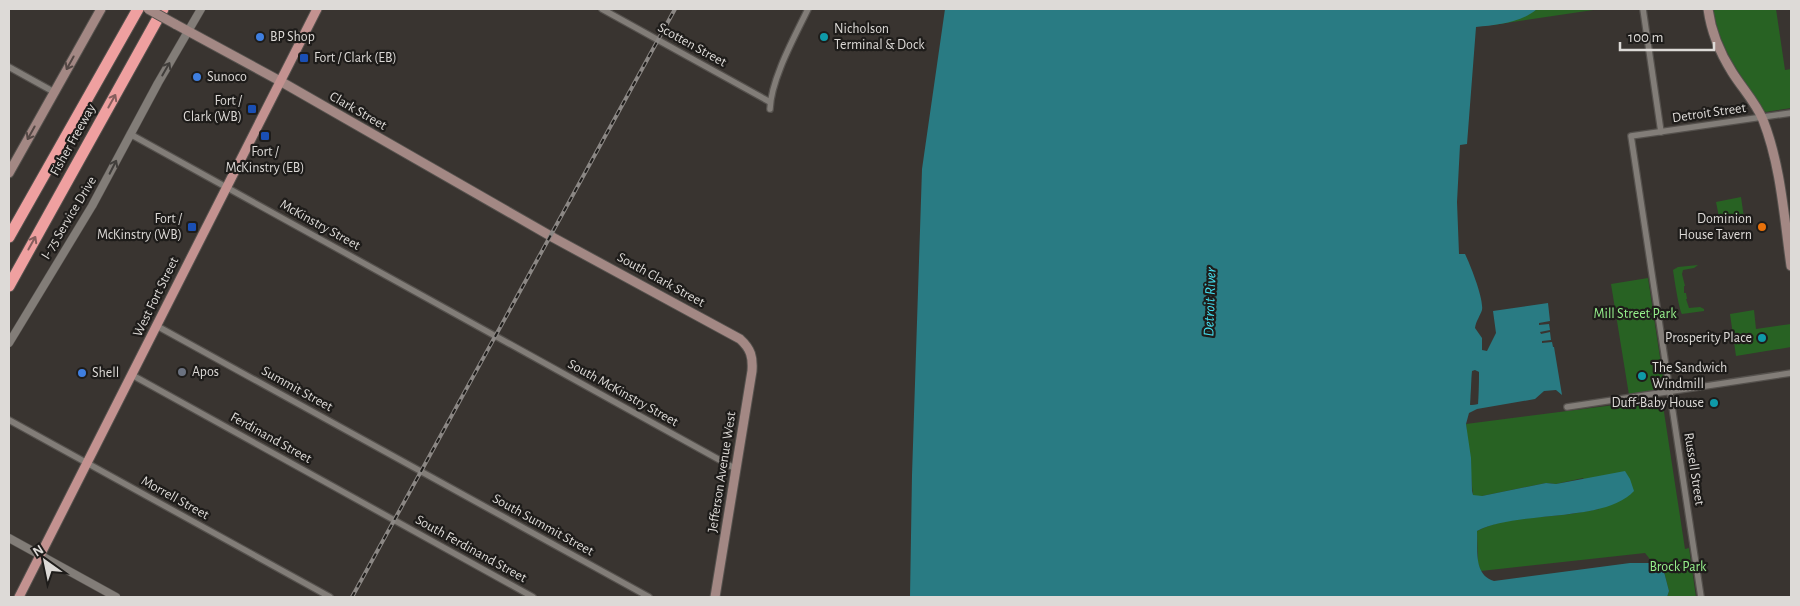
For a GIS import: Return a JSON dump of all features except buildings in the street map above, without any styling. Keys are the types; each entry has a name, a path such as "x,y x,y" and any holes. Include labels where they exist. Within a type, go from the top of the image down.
{"highway":[{"name":"Fisher Freeway","path":"9,236 138,9"},
{"name":"Fisher Freeway","path":"9,286 163,9"}],"main road":[{"path":"9,173 101,9"},
{"name":"Clark Street","path":"148,9 280,81 554,238"},
{"name":"West Fort Street","path":"19,597 317,9"},
{"path":"1708,9 1721,51 1731,72 1762,118 1776,164 1791,266"},
{"name":"South Clark Street","path":"554,238 740,340 750,351"},
{"name":"Jefferson Avenue West","path":"714,597 752,371 750,351"}],"street":[{"name":"I- 75 Service Drive","path":"9,343 92,206 130,134 201,9"},
{"name":"Scotten Street","path":"602,9 770,102"},
{"path":"770,109 772,94 789,49 808,9"},
{"path":"1643,9 1661,132"},
{"path":"9,67 54,92"},
{"name":"Detroit Street","path":"1631,136 1791,113"},
{"name":"McKinstry Street","path":"130,134 498,338"},
{"name":"Russell Street","path":"1631,136 1701,597"},
{"name":"Summit Street","path":"157,326 424,474"},
{"name":"South McKinstry Street","path":"498,338 736,469"},
{"path":"1567,407 1791,373"},
{"name":"Ferdinand Street","path":"132,375 397,523"},
{"name":"Morrell Street","path":"9,420 330,597"},
{"name":"South Summit Street","path":"424,474 649,597"},
{"name":"South Ferdinand Street","path":"397,523 533,597"},
{"path":"9,538 116,597"}],"green space":[{"path":"1479,9 1600,9 1493,25"},
{"path":"1713,9 1776,9 1785,70 1791,69 1791,108 1766,112 1762,110 1726,50 1716,24"},
{"path":"1741,197 1744,218 1720,222 1716,202"},
{"path":"1698,265 1694,268 1683,270 1684,293 1686,293 1689,308 1700,307 1704,311 1682,314 1673,270 1678,267"},
{"name":"Mill Street Park","path":"1648,278 1664,384 1660,390 1629,395 1611,284"},
{"name":"Prosperity Place","path":"1754,310 1756,329 1791,324 1791,347 1736,356 1730,314"},
{"name":"Brock Park","path":"1662,399 1685,549 1689,548 1696,597 1667,597 1669,591 1663,568 1653,563 1645,553 1481,571 1478,563 1477,531 1507,521 1566,515 1599,509 1583,478 1556,484 1546,483 1482,496 1473,496 1466,424"}],"water":[{"name":"Detroit River","path":"945,9 1537,9 1531,14 1516,20 1476,27 1467,144 1460,145 1457,202 1459,254 1465,254 1481,298 1482,310 1475,328 1482,338 1482,350 1487,351 1496,333 1493,311 1548,303 1550,321 1539,323 1539,325 1549,324 1550,330 1540,332 1541,334 1550,332 1551,340 1542,341 1542,343 1552,342 1554,347 1562,395 1556,390 1544,391 1535,399 1477,409 1469,413 1466,424 1471,458 1472,491 1473,495 1482,496 1546,483 1556,484 1625,471 1634,491 1621,501 1603,508 1515,520 1477,531 1478,560 1483,573 1487,578 1494,581 1630,563 1653,563 1663,568 1669,591 1667,597 910,597 922,169","holes":["1472,371 1479,372 1478,404 1471,405"]}],"pier":[{"path":"1472,371 1479,372 1478,404 1470,405"}],"railway":[{"path":"352,597 675,9"}],"place":[{"name":"BP Shop","path":"260,37"},
{"name":"Nicholson Terminal & Dock","path":"824,37"},
{"name":"Fort / Clark (EB)","path":"304,58"},
{"name":"Sunoco","path":"197,77"},
{"name":"Fort / Clark (WB)","path":"252,109"},
{"name":"Fort / McKinstry (EB)","path":"265,136"},
{"name":"Fort / McKinstry (WB)","path":"192,227"},
{"name":"Dominion House Tavern","path":"1762,227"},
{"name":"Prosperity Place","path":"1762,338"},
{"name":"Apos","path":"182,372"},
{"name":"Shell","path":"82,373"},
{"name":"The Sandwich Windmill","path":"1642,376"},
{"name":"Duff-Baby House","path":"1714,403"}]}
